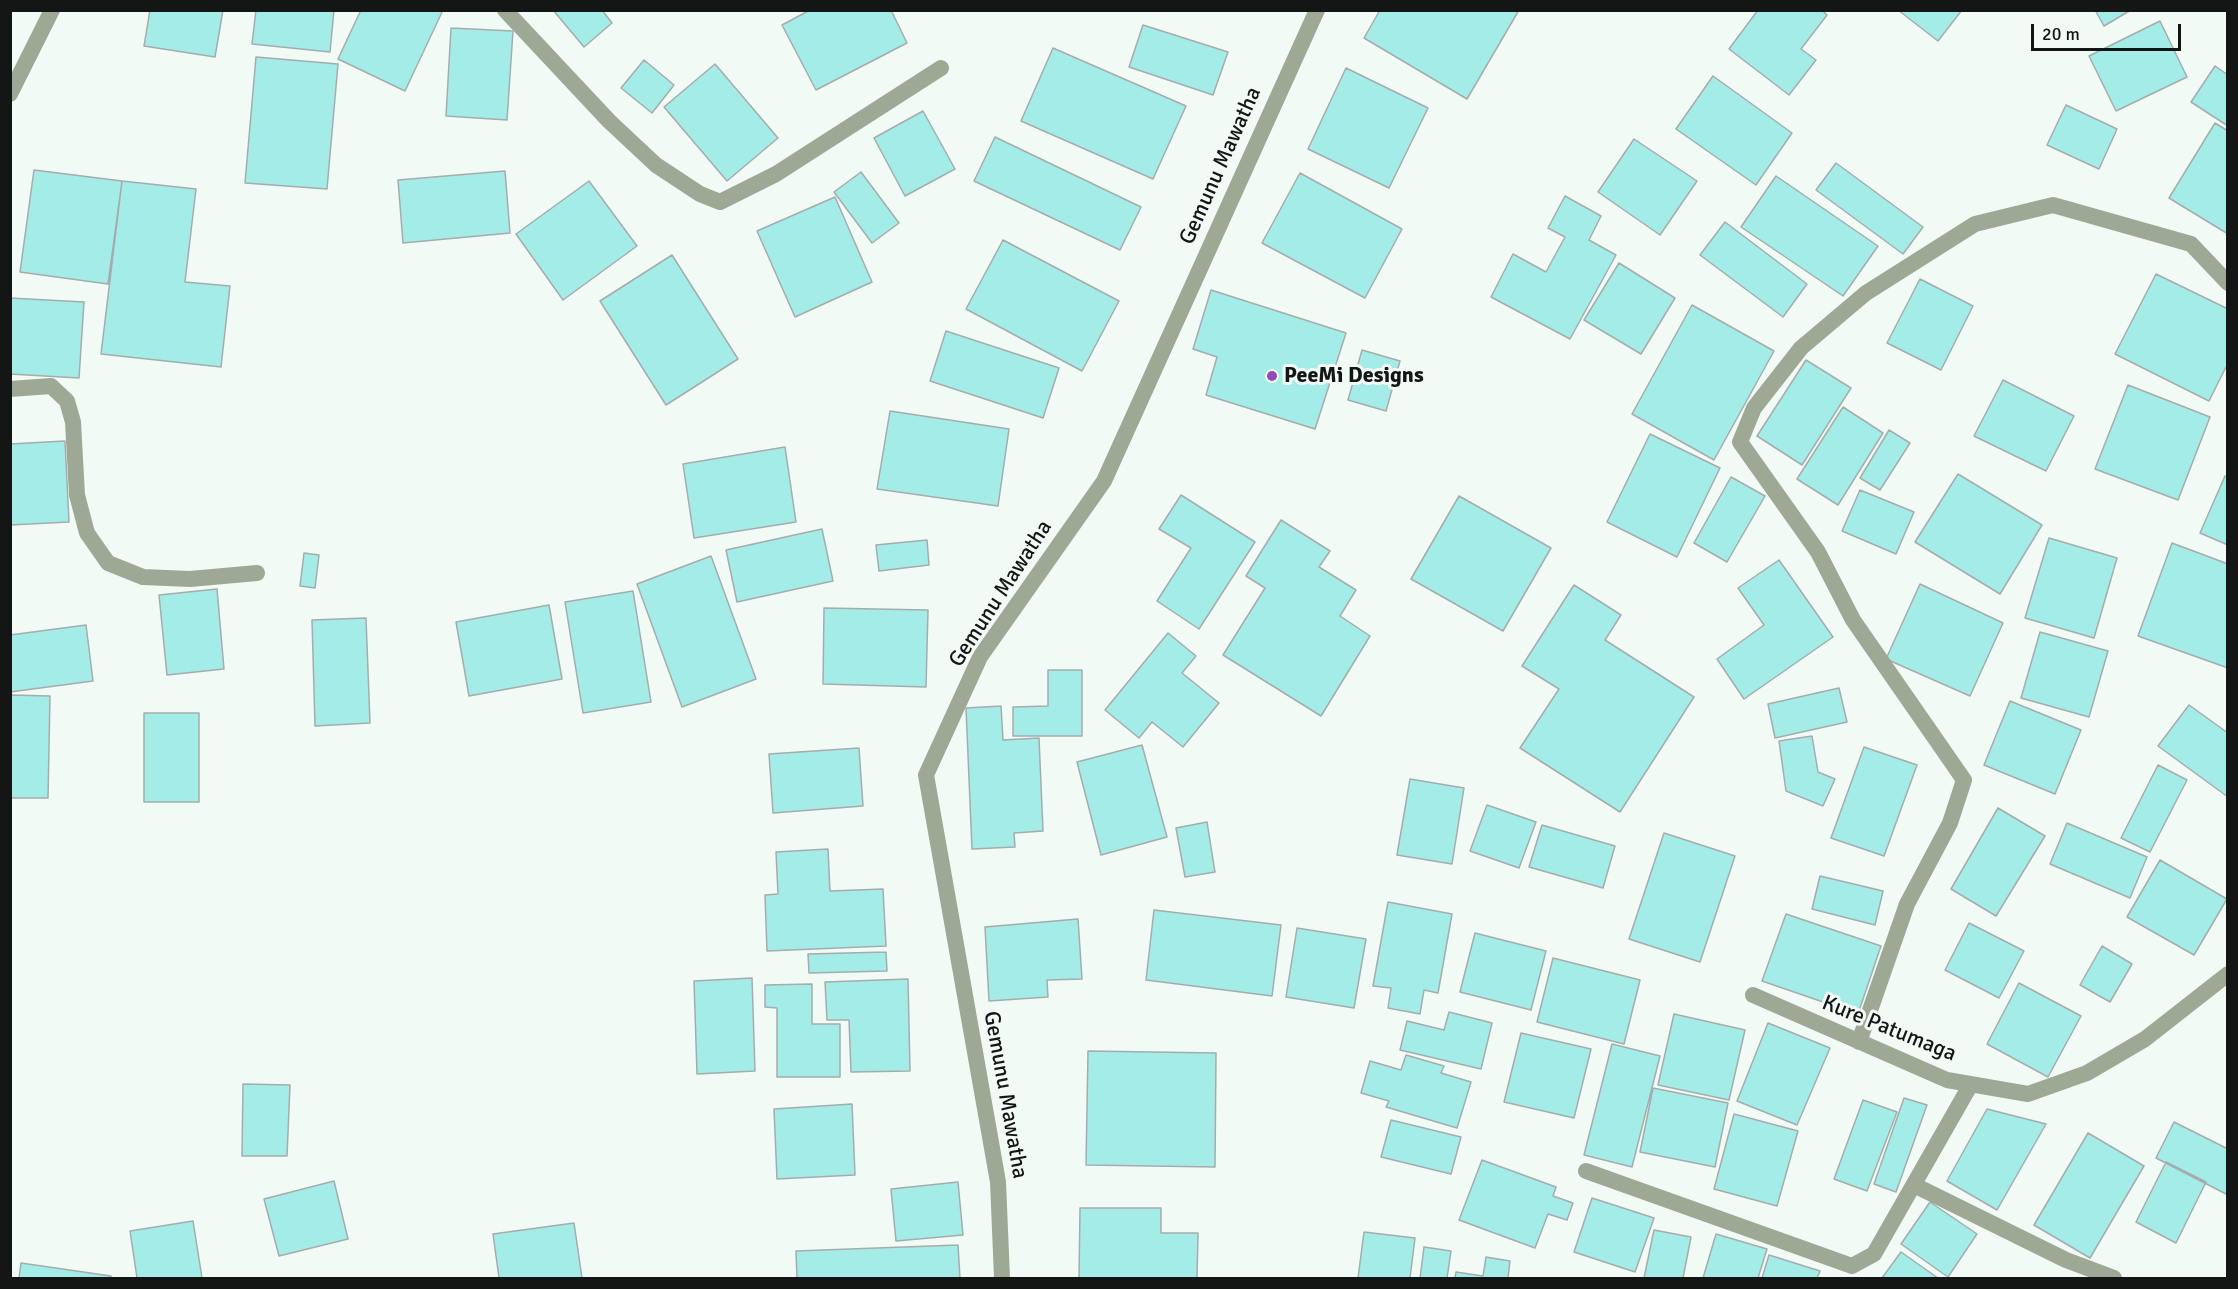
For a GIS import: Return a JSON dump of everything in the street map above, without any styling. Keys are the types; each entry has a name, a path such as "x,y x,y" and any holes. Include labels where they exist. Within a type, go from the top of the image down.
{"street":[{"path":"10,94 52,10"},
{"path":"505,10 609,121 656,165 700,194 720,201 776,174 941,68"},
{"name":"Gemunu Mawatha","path":"1002,1278 998,1182 926,775 980,657 1104,481 1317,10"},
{"path":"1859,1042 1907,904 1950,823 1964,780 1853,621 1818,552 1740,442 1754,408 1801,348 1866,293 1975,224 2053,205 2191,244 2228,283"},
{"path":"10,389 51,386 68,401 73,422 77,495 87,533 108,563 143,577 190,579 257,573"},
{"name":"Kure Patumaga","path":"1752,995 1947,1080 2028,1095 2087,1073 2145,1039 2228,974"},
{"path":"1586,1171 1849,1274 1874,1254 1971,1084"},
{"path":"1914,1185 2066,1260 2114,1278"}],"building":[{"path":"150,10 223,10 215,57 144,46"},
{"path":"256,10 334,10 330,52 252,44"},
{"path":"361,10 443,10 405,91 338,59"},
{"path":"553,10 602,10 612,23 584,47"},
{"path":"810,10 891,10 907,43 816,90 782,25"},
{"path":"1380,10 1519,10 1467,99 1364,38"},
{"path":"1758,10 1822,10 1827,15 1801,49 1816,60 1789,95 1729,49"},
{"path":"1898,10 1962,10 1938,41"},
{"path":"2095,10 2131,10 2104,26"},
{"path":"2160,21 2187,77 2116,111 2089,56"},
{"path":"1143,25 1228,52 1213,95 1129,67"},
{"path":"451,28 513,31 507,120 446,116"},
{"path":"1053,48 1186,106 1153,179 1021,121"},
{"path":"256,57 338,64 327,189 245,183"},
{"path":"644,60 674,85 652,113 621,88"},
{"path":"715,64 778,138 727,181 664,107"},
{"path":"2215,66 2228,75 2228,126 2191,102"},
{"path":"1346,68 1428,108 1389,188 1308,149"},
{"path":"1713,76 1792,133 1756,185 1676,129"},
{"path":"2066,105 2117,129 2099,169 2047,145"},
{"path":"923,111 955,169 905,196 874,138"},
{"path":"2215,123 2228,131 2228,234 2169,198"},
{"path":"995,137 1141,207 1120,250 974,181"},
{"path":"1634,139 1697,181 1660,235 1598,192"},
{"path":"1836,163 1923,227 1903,254 1816,190"},
{"path":"34,170 122,181 108,284 20,272"},
{"path":"505,171 510,233 403,243 398,180"},
{"path":"861,172 899,223 872,243 834,192"},
{"path":"1300,173 1402,229 1365,298 1262,243"},
{"path":"1776,176 1878,246 1843,296 1741,227"},
{"path":"122,181 196,189 185,282 230,286 221,367 101,354"},
{"path":"589,181 637,246 563,300 516,234"},
{"path":"1565,196 1601,216 1589,240 1616,255 1570,339 1491,297 1513,254 1546,272 1565,237 1548,228"},
{"path":"835,197 872,282 795,317 757,231"},
{"path":"1725,222 1807,284 1783,317 1700,255"},
{"path":"1003,240 1119,301 1082,371 966,309"},
{"path":"672,255 738,359 666,405 600,301"},
{"path":"1619,263 1675,298 1641,354 1584,320"},
{"path":"2156,274 2228,309 2228,363 2209,401 2115,354"},
{"path":"1920,279 1973,306 1941,370 1887,343"},
{"name":"PeeMi Designs","path":"1211,290 1346,333 1315,429 1206,395 1217,357 1193,349"},
{"path":"10,298 84,302 79,378 10,374"},
{"path":"1692,305 1774,351 1714,460 1632,414"},
{"path":"946,331 1059,368 1043,418 930,381"},
{"path":"1362,350 1400,361 1386,411 1348,400"},
{"path":"1806,360 1851,388 1802,465 1757,436"},
{"path":"2003,380 2074,416 2046,471 1974,436"},
{"path":"2128,385 2210,417 2178,500 2095,469"},
{"path":"1843,407 1883,433 1838,505 1797,479"},
{"path":"890,411 1009,429 998,506 877,489"},
{"path":"1889,430 1910,443 1880,490 1860,478"},
{"path":"1650,434 1720,468 1677,557 1607,522"},
{"path":"65,441 69,522 10,525 10,444"},
{"path":"785,447 796,522 694,538 683,464"},
{"path":"1958,474 2042,525 2000,594 1915,542"},
{"path":"2225,476 2228,477 2228,545 2200,533"},
{"path":"1731,477 1765,496 1727,562 1694,543"},
{"path":"1860,490 1914,512 1896,554 1842,531"},
{"path":"1181,495 1255,542 1199,629 1157,601 1191,548 1159,529"},
{"path":"1459,496 1551,548 1503,631 1411,579"},
{"path":"1281,520 1330,551 1319,567 1356,590 1340,616 1370,636 1321,716 1223,655 1265,588 1246,576"},
{"path":"822,529 833,581 737,602 726,550"},
{"path":"2049,538 2117,558 2094,638 2025,618"},
{"path":"927,540 929,565 879,571 876,545"},
{"path":"2172,543 2228,564 2228,668 2138,636"},
{"path":"304,553 319,555 315,588 300,586"},
{"path":"711,556 756,679 682,707 637,584"},
{"path":"1779,560 1833,637 1744,699 1717,659 1764,625 1738,588"},
{"path":"1920,584 2003,623 1970,696 1886,659"},
{"path":"1574,585 1621,615 1605,640 1694,697 1620,812 1520,748 1559,689 1522,666"},
{"path":"217,589 224,669 167,675 159,595"},
{"path":"633,591 651,702 583,713 565,602"},
{"path":"549,605 562,679 469,696 456,622"},
{"path":"824,608 928,610 926,687 823,684"},
{"path":"366,618 370,723 315,726 312,620"},
{"path":"86,625 93,681 10,692 10,635"},
{"path":"2040,632 2108,651 2089,717 2021,698"},
{"path":"1168,633 1196,656 1182,673 1219,703 1183,747 1152,722 1139,738 1105,710"},
{"path":"1048,670 1082,670 1082,736 1013,736 1013,707 1048,706"},
{"path":"1839,688 1847,722 1775,738 1768,704"},
{"path":"10,695 50,696 48,798 10,798"},
{"path":"2010,701 2081,730 2055,794 1984,765"},
{"path":"2189,705 2228,733 2228,797 2158,746"},
{"path":"1001,706 1003,740 1039,738 1043,831 1014,833 1015,847 972,849 966,708"},
{"path":"144,713 199,713 199,802 144,802"},
{"path":"1812,736 1818,772 1835,779 1823,806 1786,791 1779,741"},
{"path":"1142,745 1167,837 1101,855 1077,762"},
{"path":"1864,747 1917,765 1884,856 1831,838"},
{"path":"859,748 863,806 773,813 769,754"},
{"path":"2158,765 2187,780 2150,852 2121,838"},
{"path":"1410,779 1464,788 1452,864 1397,855"},
{"path":"1487,805 1536,822 1519,868 1470,851"},
{"path":"1998,808 2045,836 1996,916 1951,889"},
{"path":"1207,822 1215,872 1185,877 1176,828"},
{"path":"2067,823 2147,857 2130,898 2050,864"},
{"path":"1542,825 1615,846 1603,888 1529,867"},
{"path":"1664,833 1735,856 1700,962 1629,939"},
{"path":"828,849 830,891 883,889 886,946 767,951 765,895 778,894 776,852"},
{"path":"2160,860 2227,899 2194,955 2127,917"},
{"path":"1820,876 1883,891 1875,925 1812,909"},
{"path":"1388,902 1452,914 1438,993 1424,990 1420,1014 1388,1008 1391,988 1373,986"},
{"path":"1154,910 1281,925 1272,996 1146,980"},
{"path":"1786,914 1881,946 1858,1014 1762,981"},
{"path":"1078,919 1082,979 1047,980 1048,997 989,1001 985,927"},
{"path":"1969,923 2024,951 1999,998 1945,970"},
{"path":"1297,928 1366,939 1354,1008 1286,997"},
{"path":"1475,933 1546,951 1531,1010 1460,992"},
{"path":"2102,946 2132,964 2110,1002 2080,985"},
{"path":"886,952 887,971 809,973 808,954"},
{"path":"1553,958 1640,980 1624,1044 1537,1022"},
{"path":"752,978 755,1071 697,1074 694,981"},
{"path":"908,979 910,1071 851,1072 849,1020 827,1020 825,982"},
{"path":"2019,983 2081,1016 2048,1077 1987,1044"},
{"path":"812,984 812,1024 840,1024 840,1077 777,1077 777,1008 765,1007 765,985"},
{"path":"1449,1012 1492,1023 1481,1069 1400,1050 1407,1021 1444,1030"},
{"path":"1674,1014 1745,1030 1729,1100 1658,1085"},
{"path":"1768,1023 1830,1048 1797,1125 1737,1101"},
{"path":"1521,1033 1591,1049 1574,1118 1504,1102"},
{"path":"1612,1044 1660,1056 1632,1167 1584,1155"},
{"path":"1088,1051 1216,1053 1215,1167 1086,1165"},
{"path":"1406,1055 1444,1066 1441,1073 1471,1082 1457,1128 1386,1107 1389,1101 1361,1093 1370,1061 1401,1070"},
{"path":"243,1084 290,1085 287,1156 242,1156"},
{"path":"1653,1088 1728,1103 1715,1167 1640,1152"},
{"path":"1904,1098 1927,1105 1896,1192 1874,1184"},
{"path":"1863,1100 1897,1112 1867,1191 1834,1179"},
{"path":"852,1104 855,1175 777,1179 774,1109"},
{"path":"1987,1109 2046,1124 1997,1210 1947,1181"},
{"path":"1734,1114 1798,1131 1777,1206 1714,1189"},
{"path":"1391,1120 1461,1137 1451,1174 1381,1157"},
{"path":"2174,1122 2228,1149 2228,1195 2156,1158"},
{"path":"2088,1133 2144,1166 2090,1258 2034,1225"},
{"path":"1482,1160 1556,1187 1553,1196 1573,1203 1567,1220 1548,1214 1535,1248 1459,1220"},
{"path":"2166,1162 2206,1182 2176,1243 2136,1222"},
{"path":"334,1181 348,1239 279,1256 264,1199"},
{"path":"958,1182 963,1235 896,1241 891,1189"},
{"path":"1592,1198 1654,1218 1635,1272 1574,1252"},
{"path":"1930,1202 1977,1234 1948,1277 1901,1244"},
{"path":"1080,1208 1161,1208 1161,1233 1198,1233 1197,1278 1079,1278"},
{"path":"193,1221 202,1278 137,1278 130,1231"},
{"path":"574,1223 582,1278 499,1278 493,1234"},
{"path":"1654,1230 1691,1237 1683,1278 1644,1278"},
{"path":"1364,1232 1415,1238 1410,1278 1358,1278"},
{"path":"1716,1234 1767,1249 1758,1278 1703,1278"},
{"path":"958,1245 960,1278 797,1278 796,1251"},
{"path":"1424,1247 1451,1251 1447,1278 1420,1278"},
{"path":"1901,1252 1938,1278 1882,1278"},
{"path":"1769,1255 1820,1271 1817,1278 1762,1278"},
{"path":"1486,1257 1510,1261 1508,1278 1455,1278 1456,1272 1483,1276"},
{"path":"21,1263 111,1276 111,1278 19,1278"}],"place":[{"name":"PeeMi Designs","path":"1272,376"}]}
